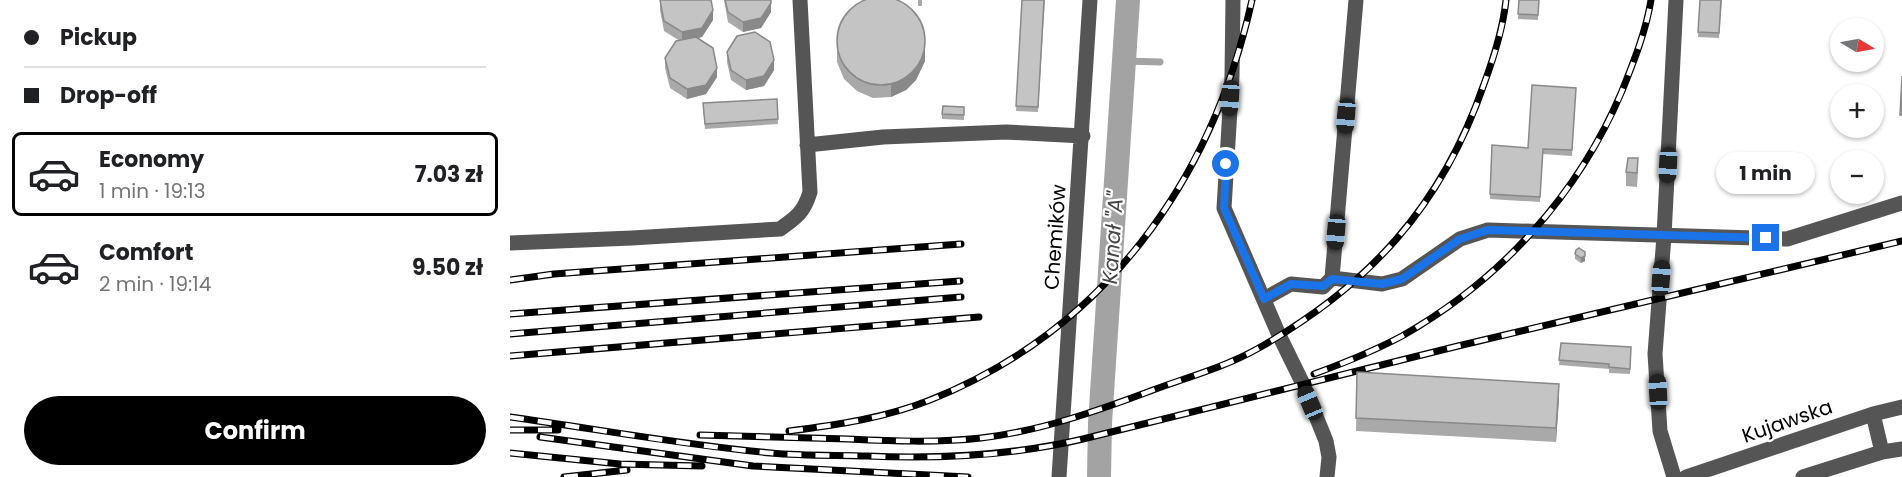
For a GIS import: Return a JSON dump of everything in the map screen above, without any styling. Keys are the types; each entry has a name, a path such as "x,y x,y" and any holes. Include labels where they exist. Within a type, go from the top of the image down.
{"street":[{"path":"510,243 780,229 797,217 806,207 810,192 800,0"},
{"name":"Chemików","path":"1059,477 1083,136 1090,0"},
{"path":"1233,0 1232,76 1224,208 1326,441 1329,457 1327,477"},
{"path":"1332,279 1356,0"},
{"path":"1674,477 1660,431 1655,354 1664,236 1676,0"},
{"path":"807,145 884,137 1006,132 1083,136"},
{"path":"1264,299 1291,284 1323,286 1332,279 1382,284 1402,279 1460,239 1488,230 1787,239 1902,203"},
{"name":"Kujawska","path":"1686,477 1873,414 1902,407"},
{"path":"1873,414 1882,452"},
{"path":"1803,477 1882,452 1902,449"}],"building":[{"path":"869,-1 893,-1 905,5 917,17 924,32 924,50 917,65 905,77 890,84 872,84 857,77 845,65 838,50 838,32 845,17 850,10"},
{"path":"660,0 711,0 713,10 702,28 682,32 664,21"},
{"path":"725,0 771,0 771,3 761,18 743,22 728,12"},
{"path":"1022,0 1044,0 1038,107 1016,106"},
{"path":"1519,0 1539,0 1538,15 1518,14"},
{"path":"1700,0 1721,0 1719,33 1698,32"},
{"path":"755,32 770,42 774,60 764,76 746,80 731,70 727,52 737,36"},
{"path":"696,37 713,48 717,68 706,85 687,89 670,78 665,58 676,41"},
{"path":"1902,76 1902,115 1900,115"},
{"path":"1532,85 1576,88 1572,150 1543,149 1540,197 1490,194 1492,145 1528,148"},
{"path":"777,99 778,119 705,124 703,103"},
{"path":"943,106 964,107 964,115 942,114"},
{"path":"1628,158 1638,158 1637,173 1626,172"},
{"path":"1579,248 1585,252 1585,256 1581,258 1575,254"},
{"path":"1561,343 1631,347 1630,369 1609,367 1609,364 1559,360"},
{"path":"1357,372 1559,384 1556,428 1356,418"}],"waterway":[{"name":"Kanał \"A\"","path":"1099,477 1100,423 1128,0"},
{"path":"1124,61 1160,62"}],"railway":[{"path":"789,431 878,416 930,400 992,370 1049,333 1098,290 1142,242 1179,188 1209,129 1234,66 1252,0"},
{"path":"700,435 914,441 964,440 1003,435 1090,413 1219,366 1257,349 1297,325 1367,270 1397,239 1423,205 1447,168 1467,128 1495,53 1506,0"},
{"path":"1314,374 1381,347 1438,314 1472,289 1533,232 1583,165 1604,129 1635,57 1651,0"},
{"path":"510,417 706,446 783,454 921,457 1002,453 1083,439 1458,346 1902,241"},
{"path":"510,280 554,274 961,244"},
{"path":"510,314 960,281"},
{"path":"510,334 961,297"},
{"path":"510,356 979,317"},
{"path":"510,430 558,430"},
{"path":"540,437 753,466 968,477"},
{"path":"510,453 620,464 702,466"},
{"path":"564,477 627,470"}],"route":[{"path":"1226,164 1224,208 1264,299 1291,284 1323,286 1332,279 1382,284 1402,279 1460,239 1488,230 1766,238"}]}
